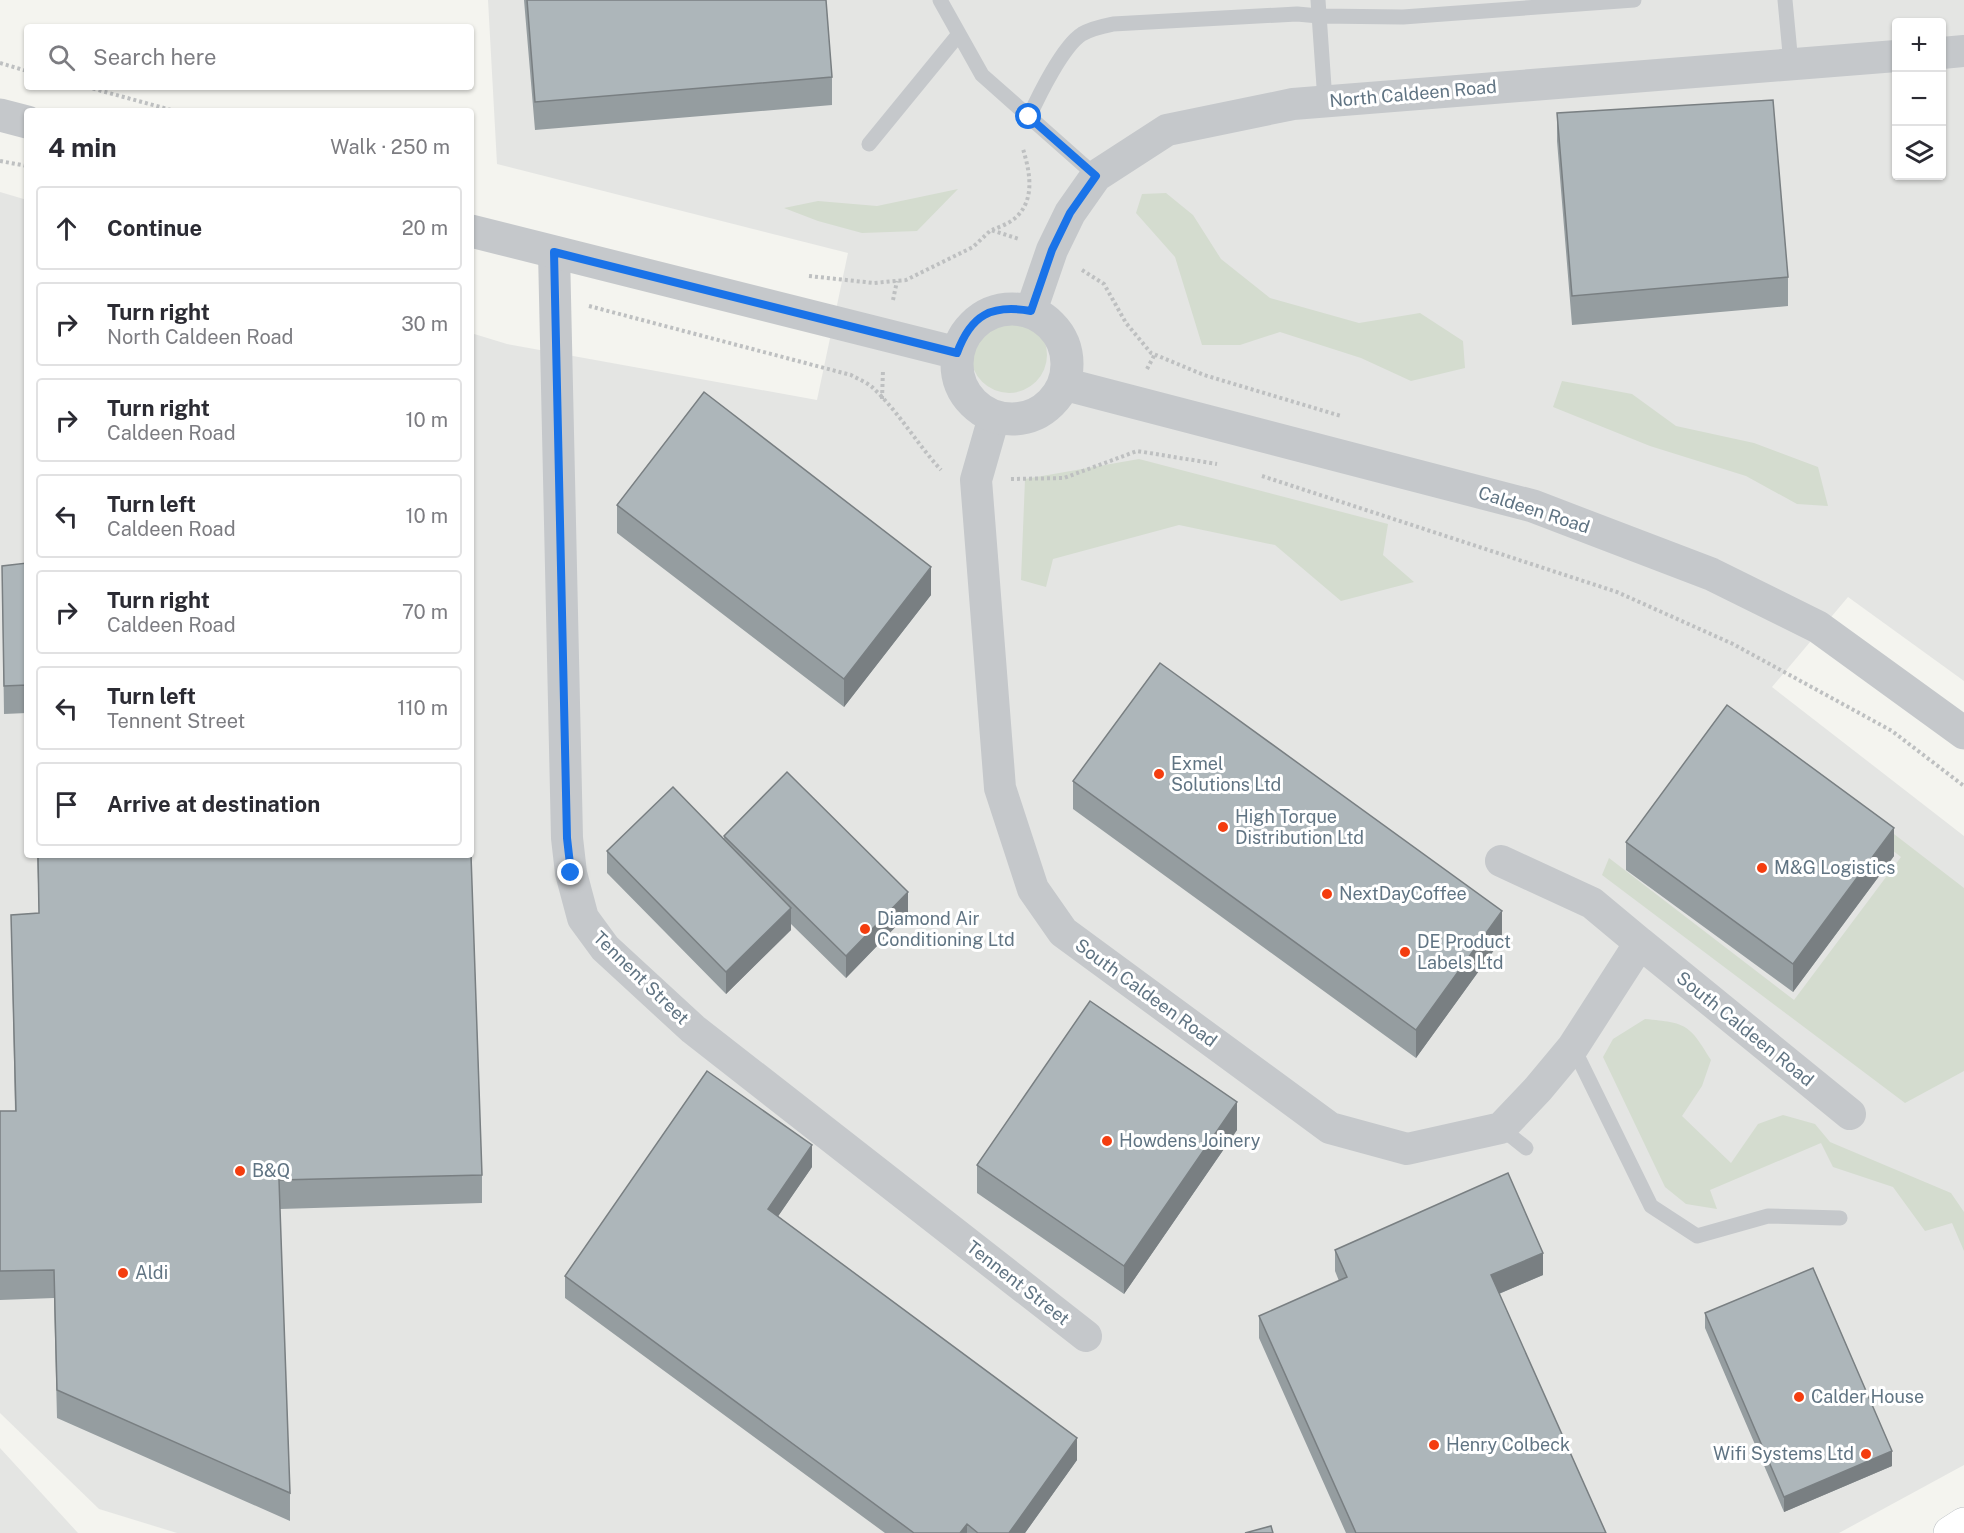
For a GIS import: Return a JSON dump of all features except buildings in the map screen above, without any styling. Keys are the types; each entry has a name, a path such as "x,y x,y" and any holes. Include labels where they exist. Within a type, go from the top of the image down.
{"main road":[{"path":"1950,1533 1964,1524"}],"street":[{"path":"1946,53 1964,51"},
{"name":"North Caldeen Road","path":"1031,311 1052,250 1070,213 1096,176 1167,130 1293,104 1892,56"},
{"path":"0,115 24,121"},
{"path":"474,232 957,353"},
{"name":"Tennent Street","path":"554,252 567,838 571,873 583,918 605,948 693,1029 1086,1336"},
{"path":"1012,308 1031,311 1045,319 1059,333 1068,362 1064,384 1045,409 1028,417 1008,419 994,417 977,408 964,393 958,380 957,353 972,323 988,313 1012,308"},
{"name":"Caldeen Road","path":"1064,384 1533,506 1700,570 1818,627 1964,733"},
{"name":"South Caldeen Road","path":"994,417 976,480 1000,788 1033,889 1063,932 1330,1128 1407,1149 1501,1128"},
{"name":"South Caldeen Road","path":"1502,861 1592,903 1850,1114"},
{"path":"1501,1128 1573,1047 1640,943"}],"lane":[{"path":"940,0 982,75 1096,176"},
{"path":"1318,0 1325,102"},
{"path":"1029,117 1042,88 1073,41 1092,29 1113,24 1297,14 1403,17 1634,0"},
{"path":"1785,0 1791,64"},
{"path":"869,144 959,34"},
{"path":"1573,1047 1651,1206 1697,1236 1768,1216 1840,1218"},
{"path":"1501,1128 1526,1148"}],"path":[{"path":"0,63 24,70"},
{"path":"98,90 164,108"},
{"path":"992,230 1013,220 1027,202 1030,173 1021,144"},
{"path":"0,161 24,165"},
{"path":"555,297 851,375 871,386 893,409 927,455 948,478 976,480 1064,478 1137,452 1224,465"},
{"path":"1257,474 1617,592 1733,644 1892,731 1964,786"}],"shaded area":[{"path":"488,0 1964,0 1964,681 1848,597 1772,687 1964,836 1964,1465 1839,1533 177,1533 99,1509 0,1413 0,192 24,199 24,858 474,858 474,334 507,344 817,400 848,253 497,164"},
{"path":"958,189 917,231 862,233 818,221 784,208 818,201 877,206"},
{"path":"1166,193 1193,215 1221,259 1270,298 1359,323 1420,313 1463,341 1465,368 1411,381 1361,358 1280,332 1240,345 1202,345 1175,257 1136,213 1142,194"},
{"path":"1009,317 1024,320 1036,328 1044,340 1047,355 1044,370 1036,382 1024,390 1009,393 994,390 982,382 974,370 971,355 974,340 982,328 994,320"},
{"path":"1562,381 1632,394 1676,426 1754,443 1818,467 1828,506 1797,504 1746,476 1650,446 1553,407"},
{"path":"1139,459 1388,524 1383,555 1414,582 1341,601 1275,545 1179,525 1053,559 1046,587 1021,580 1025,479"},
{"path":"1737,713 1964,888 1964,1071 1905,1103 1602,875 1609,858 1794,1000 1901,857 1730,724"},
{"path":"1645,1019 1670,1022 1686,1028 1692,1032 1711,1060 1702,1086 1682,1116 1731,1163 1758,1124 1783,1115 1815,1124 1830,1142 1951,1193 1964,1212 1964,1251 1952,1223 1925,1231 1893,1187 1833,1167 1821,1143 1710,1190 1717,1209 1686,1204 1665,1187 1603,1057 1613,1039"},
{"path":"0,1448 78,1533 0,1533"}],"place":[{"name":"Exmel Solutions Ltd","path":"1159,774"},
{"name":"High Torque Distribution Ltd","path":"1223,827"},
{"name":"M&G Logistics","path":"1762,868"},
{"name":"NextDayCoffee","path":"1327,894"},
{"name":"Diamond Air Conditioning Ltd","path":"865,929"},
{"name":"DE Product Labels Ltd","path":"1405,952"},
{"name":"Howdens Joinery","path":"1107,1141"},
{"name":"B&Q","path":"240,1171"},
{"name":"Aldi","path":"123,1273"},
{"name":"Calder House","path":"1799,1397"},
{"name":"Henry Colbeck","path":"1434,1445"},
{"name":"Wifi Systems Ltd","path":"1866,1454"}],"route":[{"path":"571,873 567,838 554,252 957,353 972,323 988,313 1012,308 1031,311 1052,250 1070,213 1096,176 1029,117"}]}
